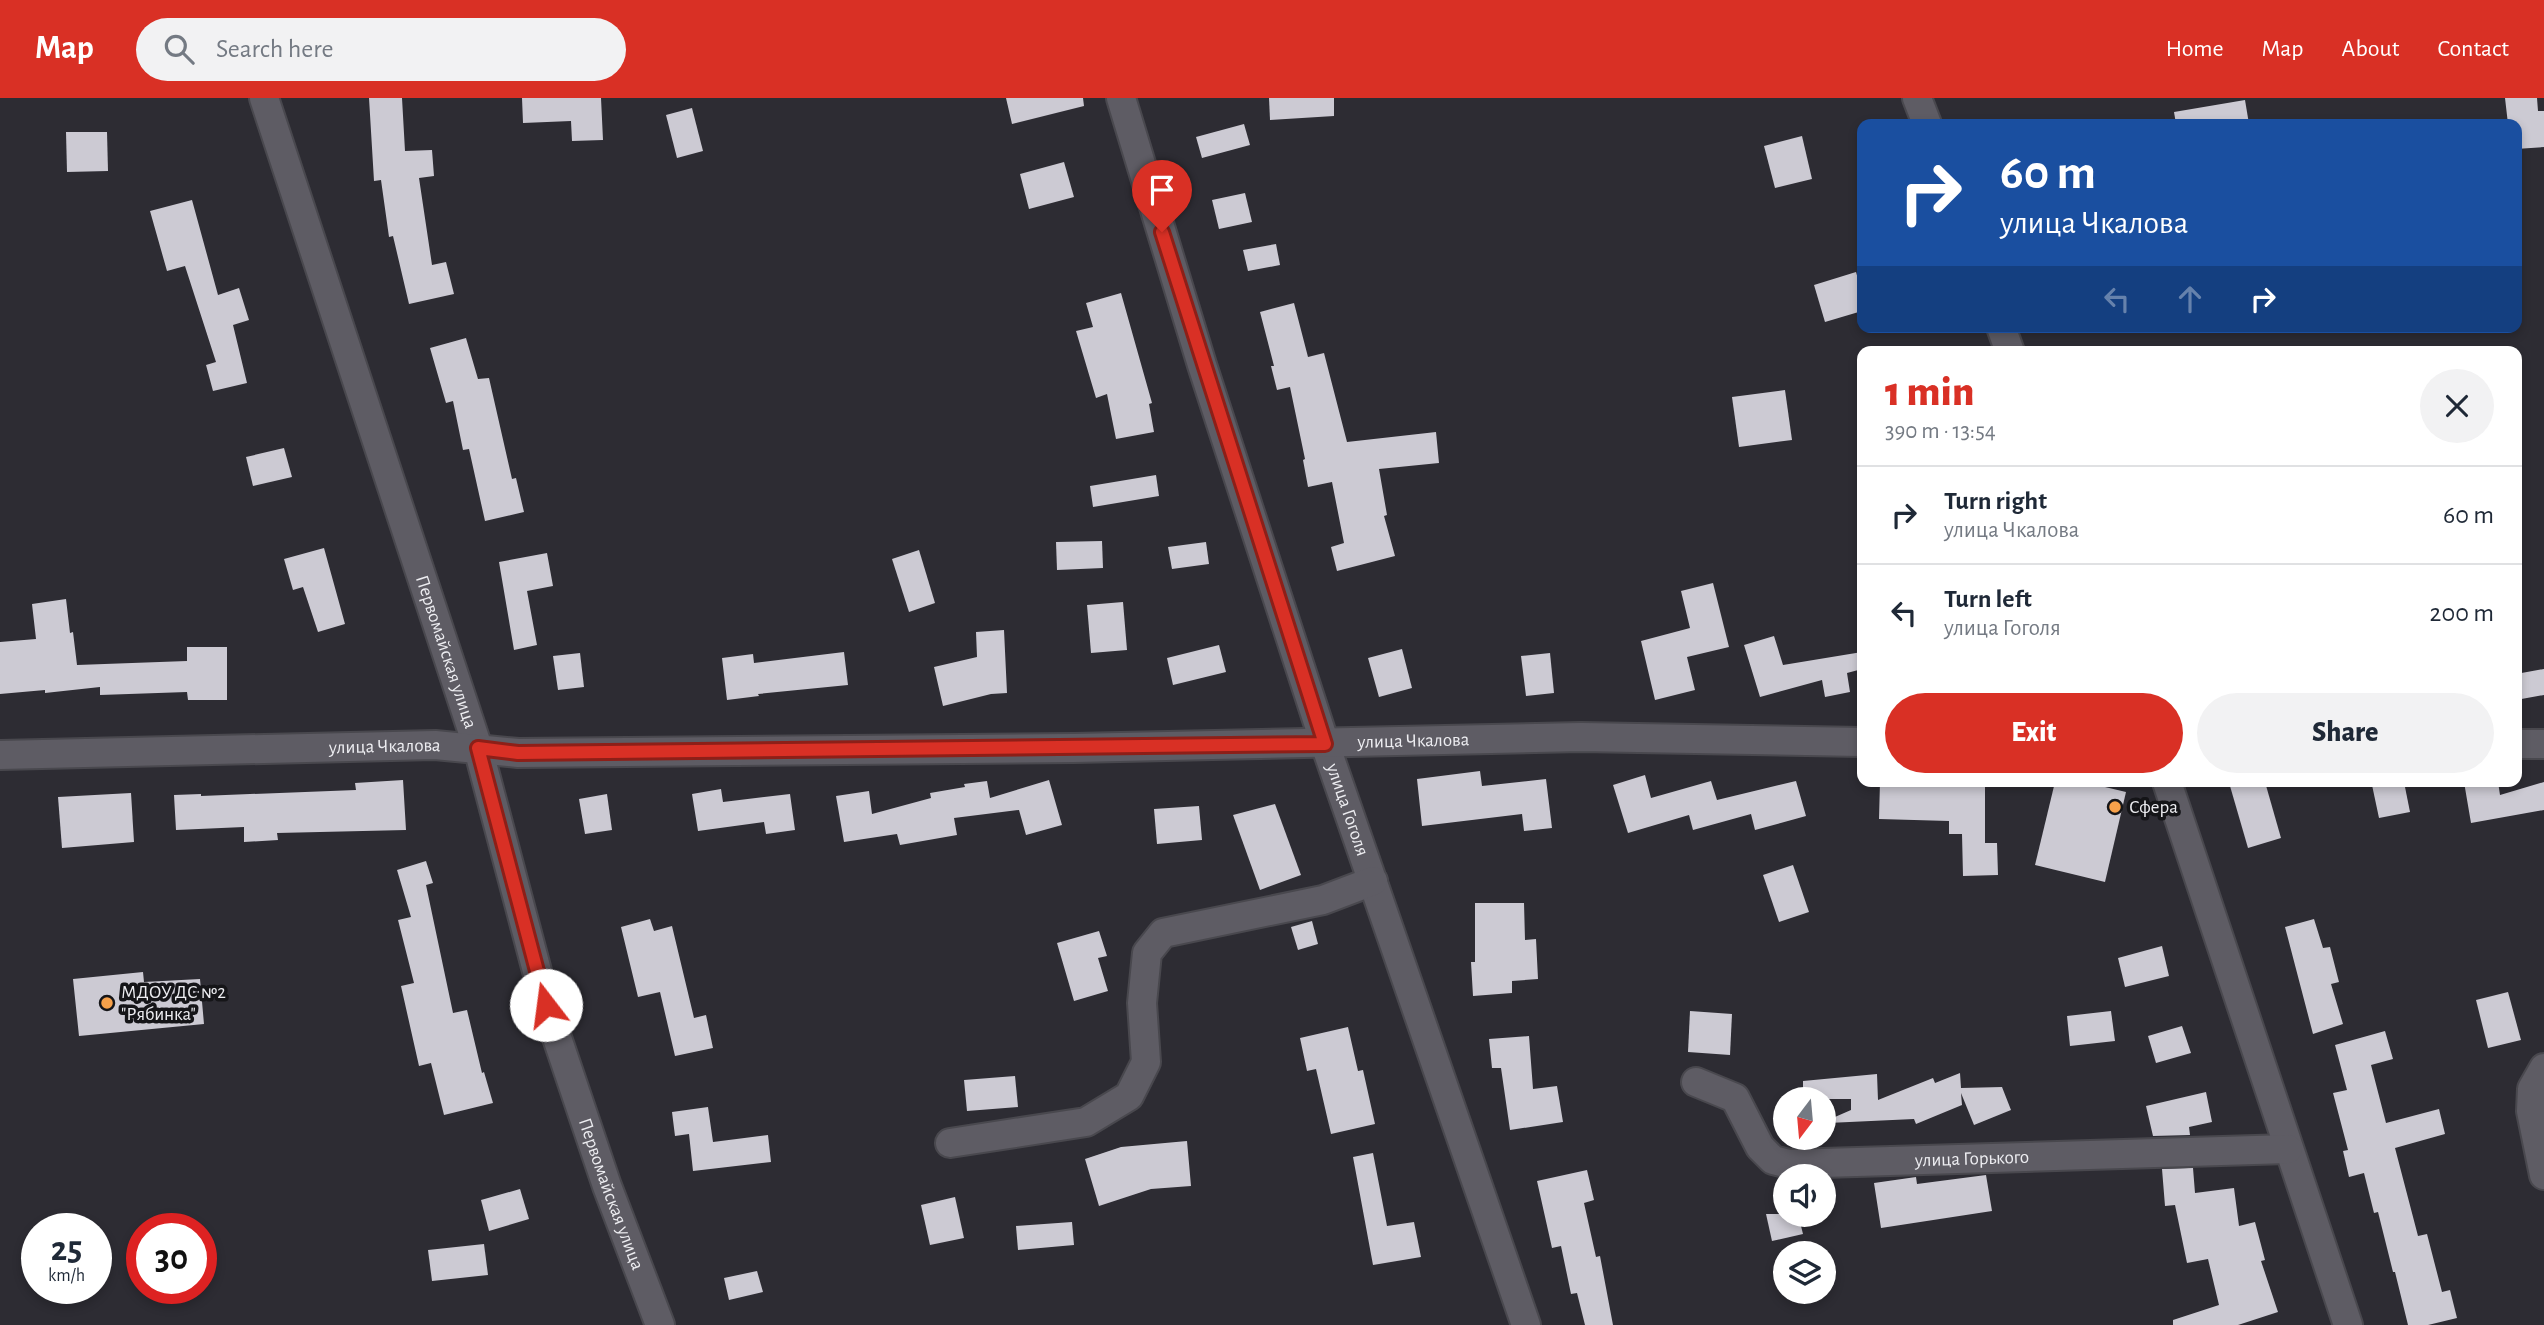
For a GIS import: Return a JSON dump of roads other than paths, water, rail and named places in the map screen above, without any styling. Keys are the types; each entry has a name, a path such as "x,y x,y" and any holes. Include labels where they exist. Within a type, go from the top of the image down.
{"street":[{"name":"Первомайская улица","path":"264,98 478,748 546,1005 607,1186 660,1325"},
{"name":"улица Гоголя","path":"1121,98 1202,365 1325,744 1526,1325"},
{"path":"1917,98 1925,119"},
{"name":"улица Чкалова","path":"0,755 435,746 518,753 1325,744 1581,737 1857,742"},
{"path":"2522,744 2544,744"},
{"path":"2168,787 2348,1325"},
{"name":"улица Гоголя","path":"950,1143 1086,1122 1129,1096 1146,1062 1142,1003 1147,953 1163,933 1323,900 1373,881"},
{"path":"2544,1068 2532,1089 2531,1111 2544,1175"},
{"name":"улица Горького","path":"1696,1082 1735,1098 1760,1147 1773,1160 1789,1164 2288,1149"}],"place":[{"name":"Сфера","path":"2115,807"},
{"name":"МДОУ ДС №2 \"Рябинка\"","path":"107,1003"}]}
